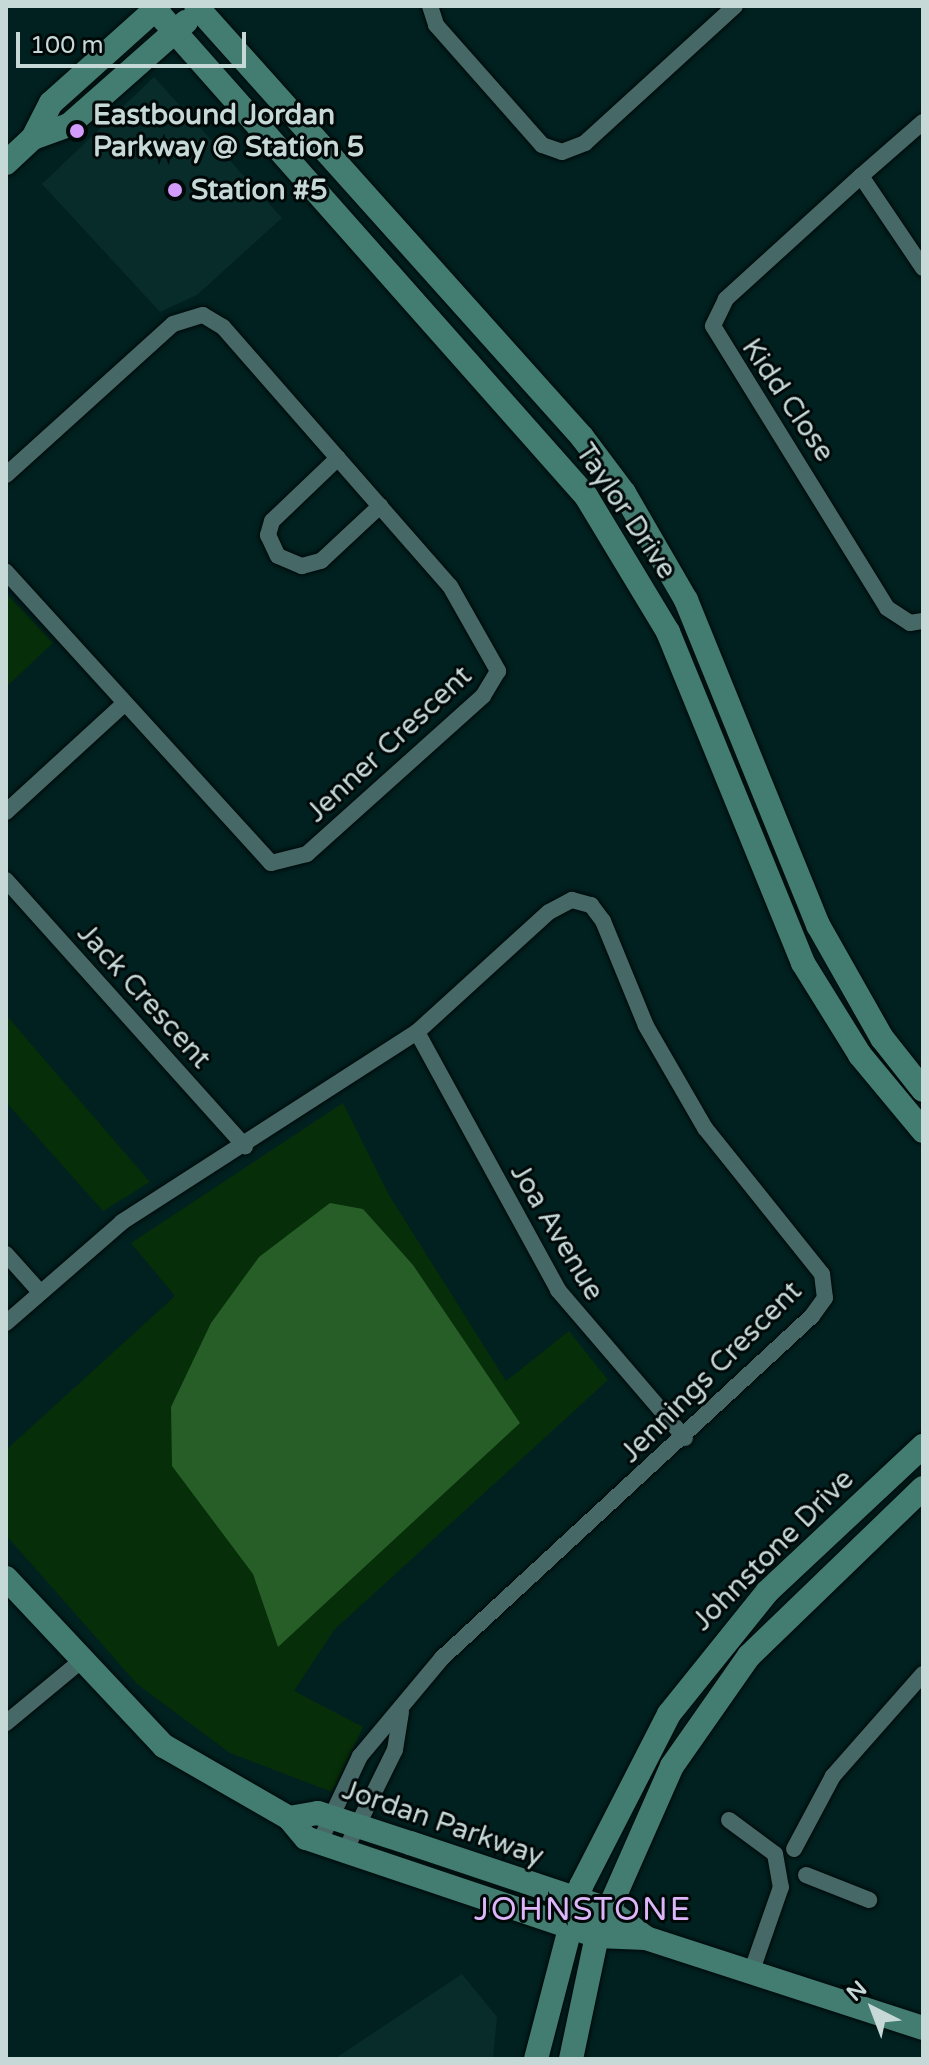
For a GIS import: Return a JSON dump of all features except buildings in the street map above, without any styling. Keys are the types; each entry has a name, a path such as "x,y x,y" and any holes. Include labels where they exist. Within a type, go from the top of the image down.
{"main road":[{"name":"Taylor Drive","path":"156,7 586,496 668,632 803,963 860,1055 923,1131"},
{"path":"6,163 33,138 51,103 156,7"},
{"name":"Taylor Drive","path":"200,7 582,437 630,503 686,600 818,925 882,1038 923,1090"},
{"path":"33,138 69,125 200,7"},
{"name":"Johnstone Drive","path":"536,2059 577,1900 627,1785 696,1675 767,1592 923,1446"},
{"name":"Johnstone Drive","path":"571,2059 597,1936 648,1811 729,1683 800,1602 923,1488"},
{"name":"Jordan Parkway","path":"6,1578 81,1661 188,1765 289,1818 319,1843 597,1936 646,1938"},
{"name":"Jordan Parkway","path":"289,1818 330,1816 607,1909 646,1938"},
{"path":"646,1938 923,2028"}],"street":[{"path":"430,6 436,25 542,145 562,152 585,143 735,6"},
{"name":"Kidd Close","path":"923,122 726,299 713,326 887,608 900,620 923,621"},
{"path":"861,176 923,268"},
{"name":"Jenner Crescent","path":"6,475 192,314 223,327 450,586 498,671 483,696 307,854 271,863 6,572"},
{"path":"338,458 272,521 268,535 278,556 302,566 321,561 380,506"},
{"path":"6,812 125,703"},
{"name":"Jack Crescent","path":"6,880 245,1146"},
{"name":"Jennings Crescent","path":"6,1323 111,1230 417,1032 560,904 583,901 598,912 646,1026 705,1128 825,1282 812,1316 685,1438 442,1658 401,1712 360,1756 319,1843"},
{"name":"Joa Avenue","path":"417,1032 558,1290 685,1438"},
{"path":"6,1254 40,1292"},
{"path":"6,1723 81,1661"},
{"path":"775,1854 794,1849 833,1776 923,1674"},
{"name":"Jennings Crescent","path":"344,1853 355,1825 395,1750 401,1712"},
{"path":"729,1820 775,1854 781,1887 751,1973"},
{"path":"794,1849 806,1875 869,1900"},
{"path":"781,1887 806,1875"}],"shaded area":[{"path":"154,77 282,218 197,295 160,312 42,184"},
{"path":"462,1974 497,2017 493,2059 334,2059"}],"green space":[{"path":"6,593 53,643 6,687"},
{"path":"6,1015 150,1182 103,1211 6,1102"},
{"path":"343,1103 389,1195 506,1381 569,1331 608,1380 334,1630 294,1691 363,1727 332,1792 230,1753 137,1684 6,1535 6,1450 175,1296 131,1243"},
{"path":"330,1203 363,1209 413,1265 520,1423 278,1647 253,1574 172,1466 171,1407 211,1323 259,1257"}],"place":[{"name":"Eastbound Jordan Parkway @ Station 5","path":"77,131"},
{"name":"Station #5","path":"175,190"}],"district":[{"name":"JOHNSTONE","path":"583,1910"}]}
